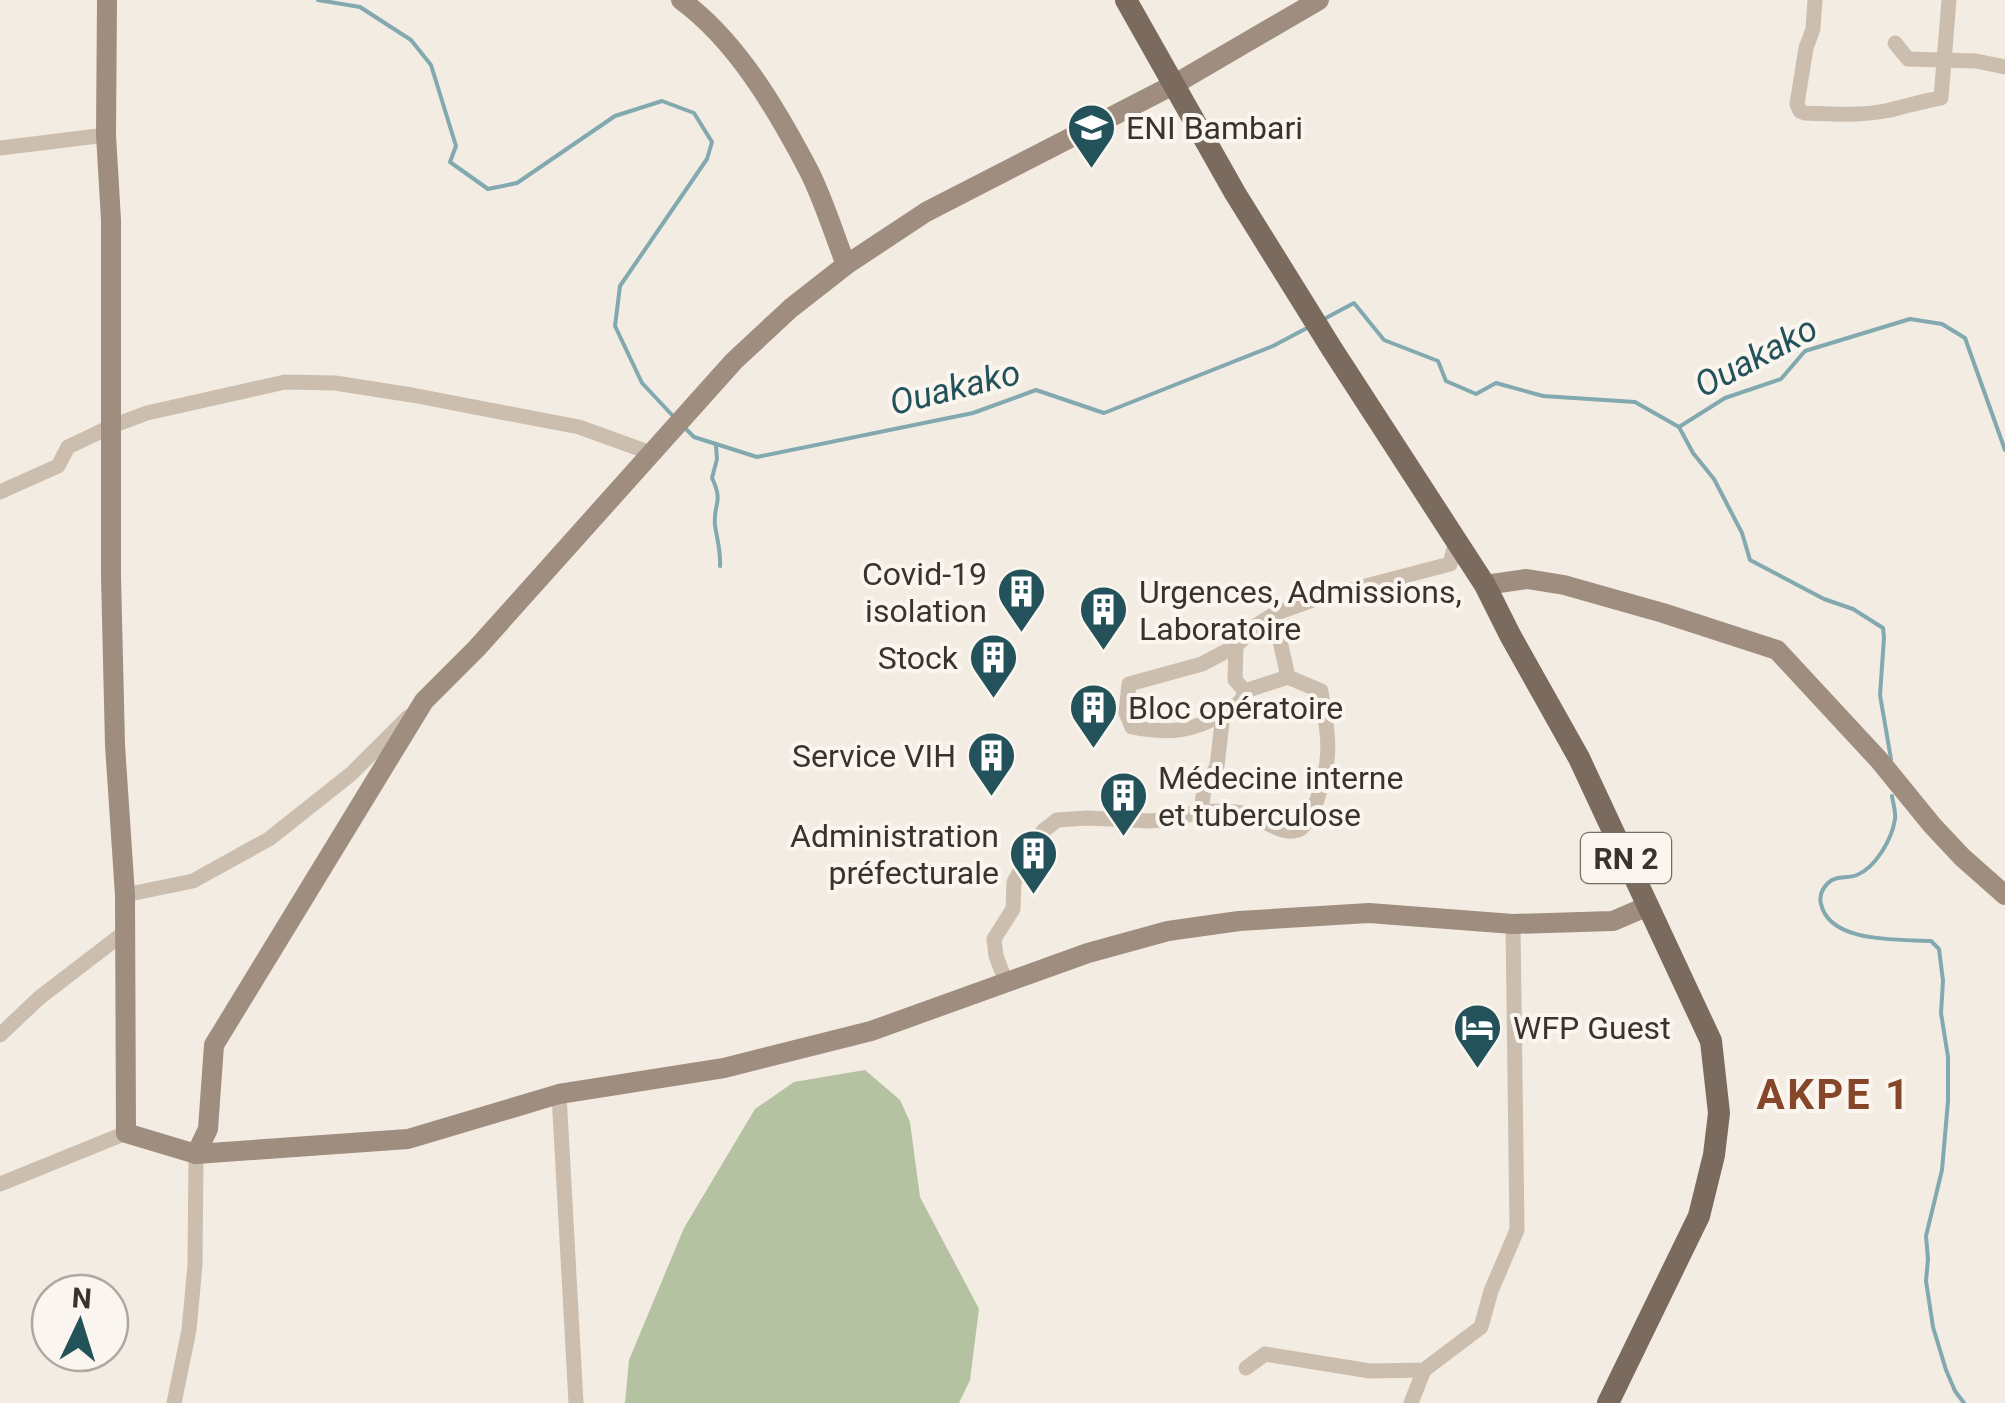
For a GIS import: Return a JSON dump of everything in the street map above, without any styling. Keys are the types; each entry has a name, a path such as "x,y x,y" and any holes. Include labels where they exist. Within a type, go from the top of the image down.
{"main road":[{"name":"RN 2","path":"1126,0 1236,193 1484,585 1579,758 1711,1041 1719,1113 1714,1155 1698,1216 1608,1403"}],"street":[{"path":"681,0 704,17 749,69 810,174 846,264"},
{"path":"125,895 193,881 269,839 351,774 477,648 734,361 790,308 846,264 926,212 1175,84 1319,0"},
{"path":"1815,0 1813,30 1806,48 1797,104 1800,111 1849,116 1940,98 1949,0"},
{"path":"107,3 111,576 115,745 125,895 126,1133"},
{"path":"1895,43 1908,59 2005,66"},
{"path":"0,148 106,135"},
{"path":"0,492 58,466 68,447 112,426 147,413 285,382 335,383 412,395 578,428 651,453"},
{"path":"1245,691 1242,701 1223,714 1185,731 1132,727 1126,713 1129,684 1202,664 1236,646 1274,614 1450,564 1456,541"},
{"path":"1484,585 1527,579 1564,585 1776,650 1880,760 1927,820 2005,895"},
{"path":"1274,614 1288,677"},
{"path":"1236,646 1235,680 1245,691"},
{"path":"1006,982 994,939 1014,909 1014,882 1043,831 1058,820 1174,820 1201,811 1245,813 1284,830 1306,826 1327,762 1321,691 1288,677 1245,691"},
{"path":"174,1403 189,1330 195,1265 196,1154 208,1129 214,1046 424,701"},
{"path":"1201,811 1204,790 1217,766 1223,714"},
{"path":"0,1184 126,1133 196,1154 408,1139 559,1094 724,1068 871,1030 1088,953 1168,931 1239,921 1369,913 1513,924 1613,922 1648,906"},
{"path":"1412,1403 1424,1370 1481,1327 1491,1291 1517,1230 1513,924"},
{"path":"0,1034 124,932"},
{"path":"559,1094 576,1403"},
{"path":"1246,1368 1265,1354 1370,1370 1424,1370"}],"green space":[{"path":"865,1070 900,1100 910,1122 920,1197 979,1309 970,1380 959,1403 625,1403 629,1360 684,1228 755,1109 794,1082"}],"waterway":[{"name":"Ouakako","path":"318,0 360,7 411,40 431,65 456,146 450,162 488,189 517,183 615,116 662,101 694,113 712,142 707,159 620,286 615,326 642,383 673,416"},
{"name":"Ouakako","path":"1324,319 1354,303 1384,340 1438,361 1446,381 1476,394 1496,383 1543,396 1635,402 1679,427 1725,398 1781,379 1805,351 1910,319 1942,324 1965,338 2005,450"},
{"name":"Ouakako","path":"683,426 694,437 757,457 973,413 1036,390 1104,413 1273,346 1307,328"},
{"path":"1679,427 1714,479 1742,533 1750,560 1824,599 1853,609 1883,628 1880,695 1891,759"},
{"path":"716,446 712,478 718,498 715,525 720,566"},
{"path":"1892,796 1895,819 1882,852 1864,871 1828,883 1820,901 1827,917 1852,933 1931,941 1939,949 1948,1101 1942,1170 1926,1236 1926,1281 1933,1327 1946,1370 1964,1403"}],"place":[{"name":"ENI Bambari","path":"1091,170"},
{"name":"Covid-19 isolation","path":"1022,634"},
{"name":"Urgences, Admissions, Laboratoire","path":"1104,652"},
{"name":"Stock","path":"993,700"},
{"name":"Bloc opératoire","path":"1093,750"},
{"name":"Service VIH","path":"991,798"},
{"name":"Médecine interne et tuberculose","path":"1123,838"},
{"name":"Administration préfecturale","path":"1034,896"},
{"name":"WFP Guest","path":"1478,1070"}],"district":[{"name":"AKPE 1","path":"1834,1094"}]}
